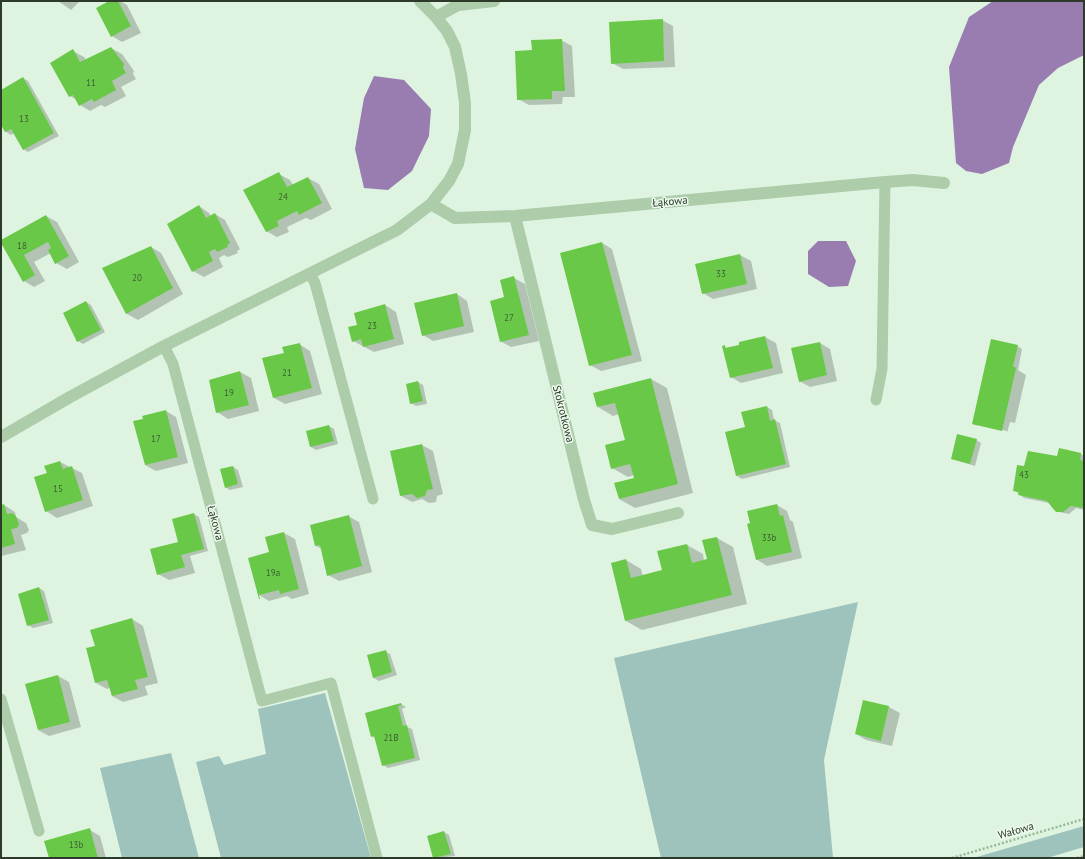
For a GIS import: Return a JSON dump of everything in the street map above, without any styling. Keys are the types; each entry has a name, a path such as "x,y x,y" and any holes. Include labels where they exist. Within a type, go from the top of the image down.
{"street":[{"path":"1,437 70,397 164,346 397,230 431,204 448,181 458,164 465,130 465,103 459,60 447,31 420,1"},
{"path":"436,17 458,5 494,1"},
{"name":"Łąkowa","path":"431,204 455,218 515,216 885,182 913,180 944,183"},
{"name":"Stokrotkowa","path":"515,216 584,500 592,525 612,529 678,513"}],"lane":[{"path":"876,400 882,369 885,182"},
{"path":"310,274 315,284 373,499"},
{"name":"Łąkowa","path":"164,346 173,364 262,701 330,683 377,858"},
{"path":"1,699 39,831"}],"path":[{"name":"Wałowa","path":"952,858 1084,819"},
{"path":"1077,858 1084,856"}],"shaded area":[{"path":"993,1 1084,1 1084,55 1058,68 1039,85 1013,147 1009,163 982,174 966,171 956,163 949,67 969,17"},
{"path":"374,76 404,80 431,109 429,136 412,171 388,190 364,188 355,149 364,98"},
{"path":"818,241 846,241 856,261 848,286 829,287 808,274 808,251"},
{"path":"858,602 824,760 833,858 661,858 614,658"},
{"path":"325,693 371,858 221,858 196,762 219,756 224,765 266,754 258,709"},
{"path":"171,753 199,858 122,858 100,768"},
{"path":"1084,826 1084,847 1047,858 973,858"}],"building":[{"path":"109,1 118,1 131,26 111,37 96,8"},
{"path":"663,19 664,61 611,64 609,22"},
{"path":"562,39 565,91 552,91 552,99 517,100 515,51 532,50 531,40"},
{"path":"111,47 124,64 123,68 126,73 112,81 116,90 94,102 92,99 79,106 73,95 69,97 50,63 73,49 80,62"},
{"path":"23,77 54,133 23,150 11,129 5,132 1,125 1,90"},
{"path":"279,172 287,187 308,177 322,203 299,215 297,211 277,221 279,226 266,232 243,190"},
{"path":"199,205 206,218 215,213 230,243 227,245 228,247 217,252 215,249 209,252 213,261 192,272 167,224"},
{"path":"46,215 69,256 55,264 48,250 51,248 48,242 24,255 35,275 23,282 1,243 1,240"},
{"path":"602,242 632,355 589,366 560,253"},
{"path":"151,246 173,288 126,314 102,268"},
{"path":"740,254 747,284 702,294 695,264"},
{"path":"514,276 529,335 500,342 490,301 504,297 500,280"},
{"path":"457,293 464,326 422,336 414,303"},
{"path":"86,301 101,330 77,342 63,313"},
{"path":"385,304 394,339 363,347 361,339 352,342 348,327 357,325 354,313"},
{"path":"765,336 773,368 730,378 722,346 725,345 725,348 739,345 739,342"},
{"path":"991,339 1018,345 1013,366 1016,368 1002,431 972,424"},
{"path":"820,342 827,375 799,382 791,348"},
{"path":"300,343 312,388 273,398 262,358 284,353 282,347"},
{"path":"240,371 249,405 216,413 209,380"},
{"path":"651,378 678,484 619,499 614,483 634,478 630,464 611,469 605,445 625,440 615,403 597,407 593,393"},
{"path":"418,381 423,401 410,404 406,384"},
{"path":"767,406 770,421 775,419 786,464 736,476 725,432 745,427 741,412"},
{"path":"166,410 178,457 145,465 133,421 143,419 142,416"},
{"path":"329,425 334,441 310,447 306,431"},
{"path":"957,434 977,439 970,464 951,459"},
{"path":"422,444 433,489 427,490 425,496 417,498 412,494 400,496 390,451"},
{"path":"1059,448 1081,453 1080,460 1084,461 1084,508 1071,506 1063,512 1056,512 1047,501 1018,495 1019,492 1013,491 1017,465 1024,466 1028,451 1057,456"},
{"path":"60,461 63,469 72,466 83,500 45,512 34,477 47,473 44,466"},
{"path":"233,466 238,484 225,488 220,469"},
{"path":"4,504 7,514 12,513 16,516 19,524 17,528 11,529 15,544 1,548 1,505"},
{"path":"777,504 780,516 783,515 792,552 756,560 747,524 750,523 747,511"},
{"path":"194,513 204,549 181,555 185,567 157,575 150,549 178,542 172,519"},
{"path":"349,515 362,566 327,576 320,545 315,546 310,525"},
{"path":"284,532 299,589 280,594 279,590 259,595 259,599 248,558 269,552 265,537"},
{"path":"717,537 732,595 625,621 611,563 626,559 631,578 662,570 657,551 687,544 692,563 707,559 702,540"},
{"path":"39,587 49,620 27,626 18,594"},
{"path":"132,618 148,677 135,680 138,689 112,696 107,680 95,683 86,648 95,646 90,630"},
{"path":"386,650 392,672 373,678 367,655"},
{"path":"58,675 70,722 38,730 25,684"},
{"path":"863,700 889,706 881,741 855,734"},
{"path":"401,703 402,705 398,706 403,726 407,725 415,758 382,766 374,736 371,737 365,713"},
{"path":"90,828 98,858 49,858 44,841"},
{"path":"444,831 451,854 433,858 427,836"}]}
